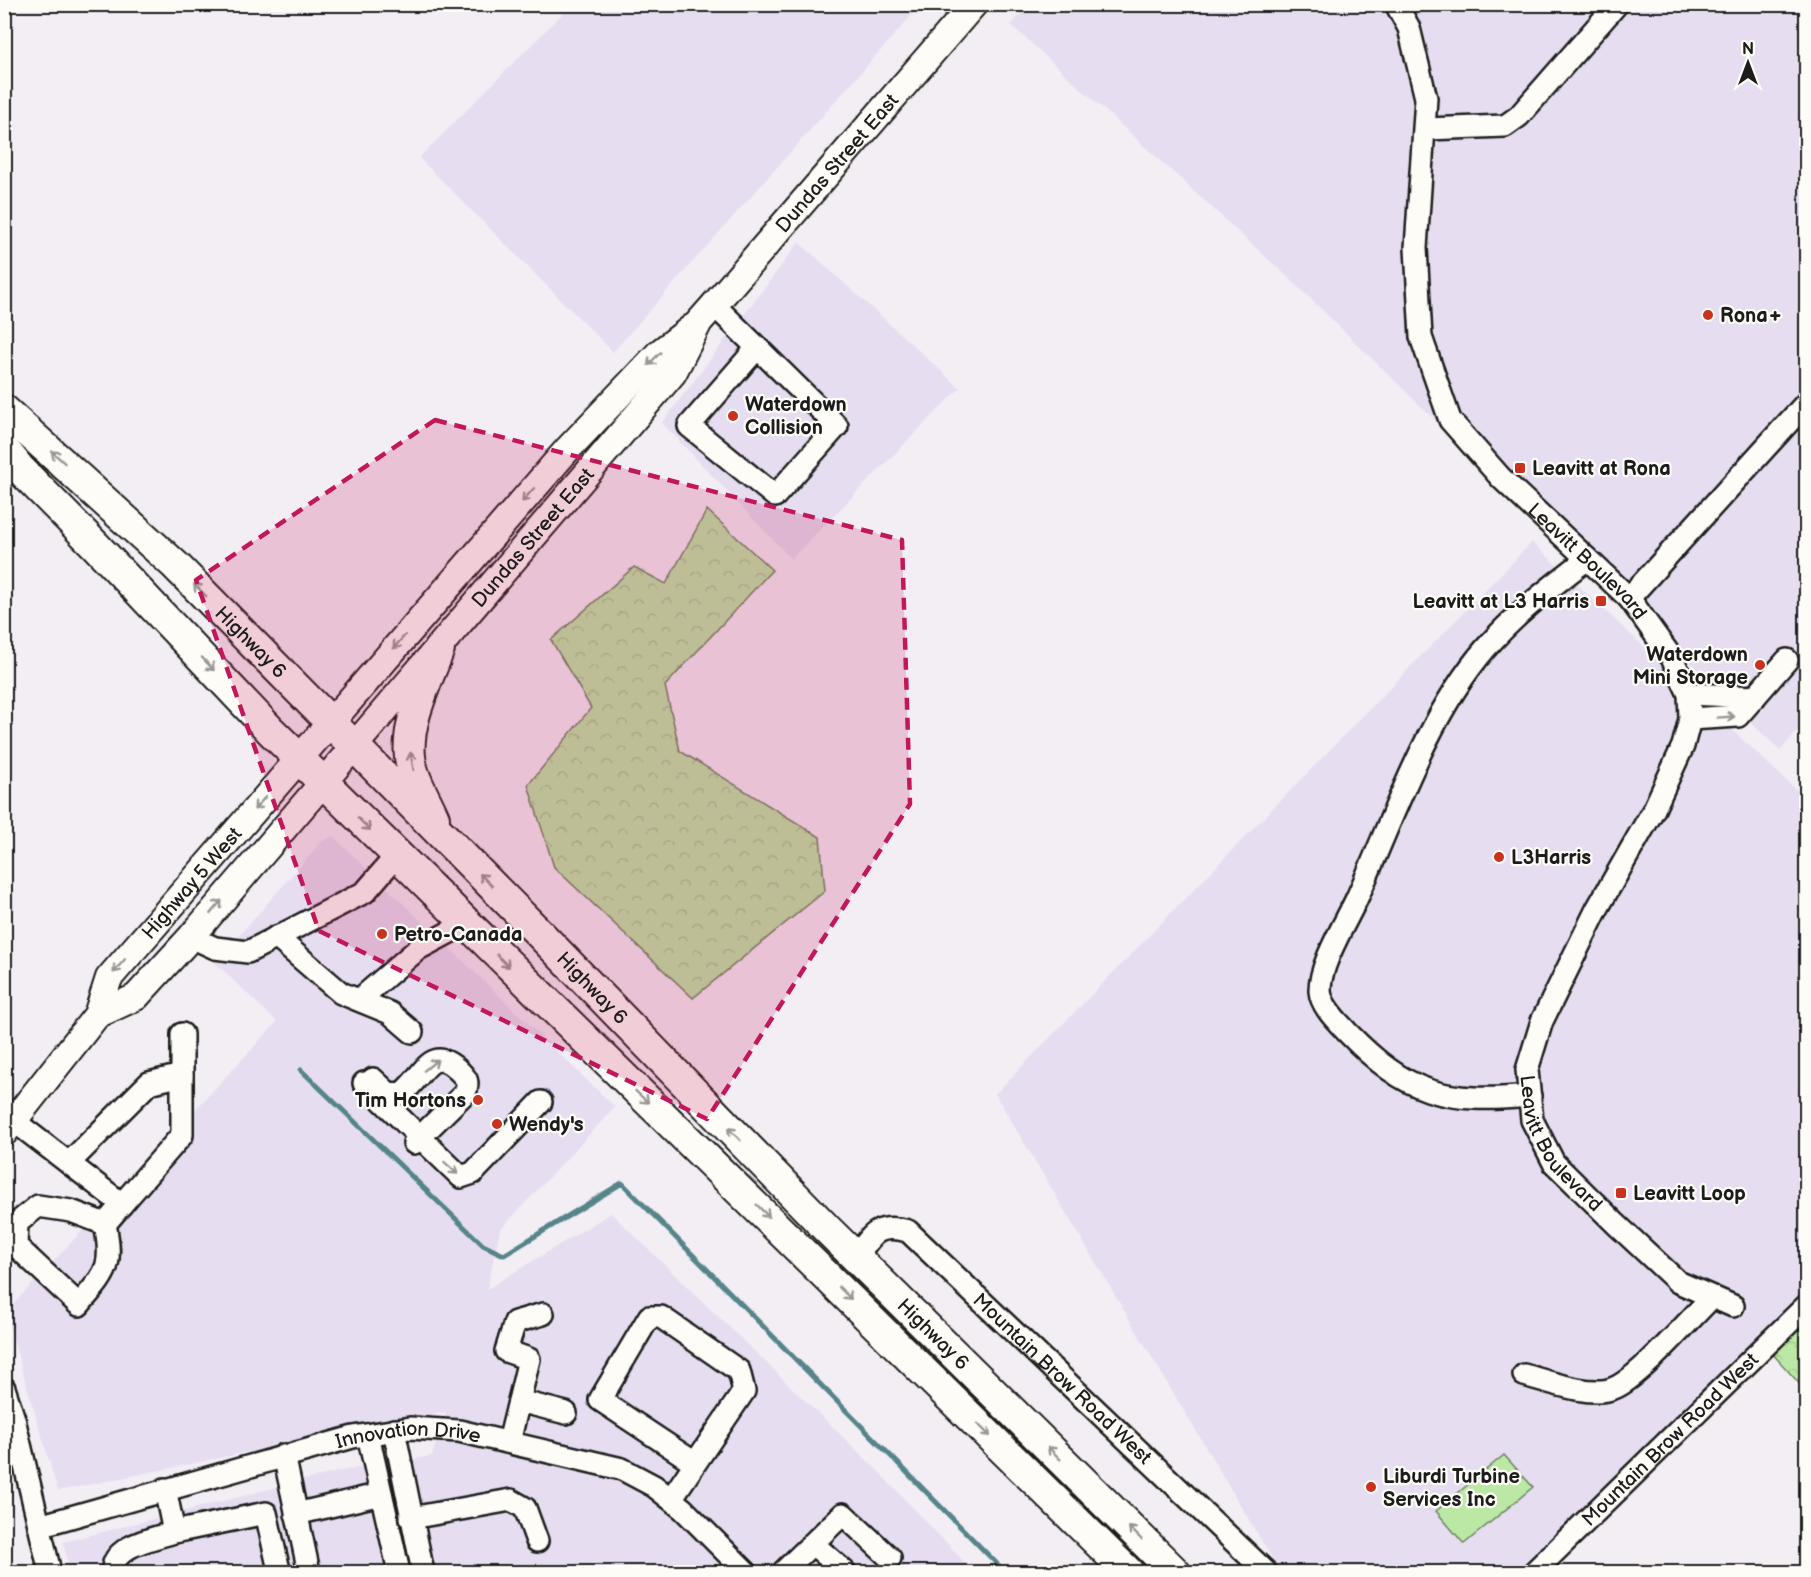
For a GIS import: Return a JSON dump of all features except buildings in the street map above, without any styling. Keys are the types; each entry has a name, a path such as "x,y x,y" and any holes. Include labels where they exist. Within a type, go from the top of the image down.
{"highway":[{"name":"Highway 6","path":"4,410 175,566 331,721 827,1229 1175,1572"},
{"name":"Highway 6","path":"4,449 20,470 298,758 396,856 804,1252 1128,1572"},
{"path":"439,649 416,717 410,746 414,772 440,835"}],"main road":[{"name":"Dundas Street East","path":"298,758 566,451 659,353 706,313 974,4"},
{"name":"Dundas Street East","path":"355,746 673,373 706,313"},
{"name":"Highway 5 West","path":"97,1015 136,997 191,937 355,746"},
{"name":"Highway 5 West","path":"9,1127 97,1015 109,978 298,758"}],"street":[{"name":"Leavitt Boulevard","path":"1396,4 1409,28 1425,98 1425,129 1416,248 1421,337 1450,420 1502,478 1629,598 1672,658 1689,694 1690,719 1683,746 1654,809 1597,909 1542,1021 1527,1070 1532,1120 1554,1163 1678,1282 1733,1306"},
{"path":"1425,129 1505,126 1519,116 1617,4"},
{"path":"706,313 757,348 837,426 774,496 689,426 757,348"},
{"path":"1629,598 1806,403"},
{"path":"1530,1096 1483,1100 1455,1097 1407,1083 1374,1060 1327,1009 1320,992 1324,969 1425,746 1457,686 1484,649 1519,613 1587,559"},
{"path":"1690,719 1738,716 1787,660"},
{"path":"1689,694 1755,697"},
{"path":"191,937 215,948 248,952 365,892 396,856"},
{"path":"359,1000 418,949 465,924"},
{"path":"276,937 341,993 390,1013 412,1032"},
{"path":"105,1224 182,1135 182,1035"},
{"path":"417,1141 465,1092 468,1084 466,1078 447,1060 440,1058 433,1061 401,1094 388,1093 368,1080 417,1141 454,1172 467,1177 541,1102"},
{"path":"69,1163 149,1083 182,1075"},
{"path":"9,1127 69,1163 122,1204"},
{"path":"38,1206 71,1211 105,1224 110,1247 107,1271 79,1305 16,1246 17,1223 38,1206"},
{"name":"Mountain Brow Road West","path":"856,1258 870,1236 884,1228 908,1231 1266,1572"},
{"path":"804,1252 827,1229"},
{"path":"1524,1376 1586,1390 1614,1389 1632,1376 1712,1297"},
{"name":"Mountain Brow Road West","path":"1534,1572 1806,1306"},
{"path":"509,1442 529,1359 506,1351 515,1322 543,1314"},
{"path":"671,1499 744,1391 739,1371 661,1317 649,1317 600,1400 695,1463"},
{"path":"4,1388 50,1572"},
{"path":"519,1401 566,1413"},
{"name":"Innovation Drive","path":"39,1526 284,1455 368,1435 410,1428 459,1431 622,1469 654,1486 671,1499 746,1572"},
{"path":"394,1430 423,1572"},
{"path":"368,1435 399,1572"},
{"path":"284,1455 309,1572"},
{"path":"165,1489 174,1532"},
{"path":"296,1514 381,1494"},
{"path":"411,1518 511,1500 525,1508 537,1541"},
{"path":"112,1572 117,1556 126,1549 174,1532 266,1513 279,1570"},
{"path":"783,1572 843,1514 890,1558"},
{"path":"813,1544 845,1572"}],"highlighted area":[{"path":"435,420 902,540 910,804 707,1119 319,931 196,580"}],"shaded area":[{"path":"1030,4 1806,5 1806,721 1780,751 1663,635 1443,428 1289,278 1011,25"},
{"path":"571,5 921,5 613,352 419,158"},
{"path":"799,242 960,388 791,559 662,423"},
{"path":"1532,542 1806,799 1806,1294 1523,1572 1280,1572 995,1094"},
{"path":"333,836 615,1107 500,1230 487,1289 611,1213 876,1469 974,1572 70,1572 63,1542 340,1471 432,1456 446,1412 58,1491 5,1313 277,1022 215,963 322,841"}],"green space":[{"path":"707,510 772,570 665,686 680,751 820,837 825,891 693,998 554,867 528,785 591,708 551,640 634,567 666,584"},
{"path":"1806,1314 1806,1391 1771,1352"},
{"path":"1504,1455 1533,1487 1464,1544 1436,1511"}],"waterway":[{"path":"301,1070 483,1245 504,1255 622,1183 1005,1572"}],"place":[{"name":"Rona+","path":"1708,315"},
{"name":"Waterdown Collision","path":"733,416"},
{"name":"Leavitt at Rona","path":"1520,468"},
{"name":"Leavitt at L3 Harris","path":"1601,601"},
{"name":"Waterdown Mini Storage","path":"1760,665"},
{"name":"L3Harris","path":"1499,857"},
{"name":"Petro-Canada","path":"382,934"},
{"name":"Tim Hortons","path":"478,1100"},
{"name":"Wendy's","path":"497,1124"},
{"name":"Leavitt Loop","path":"1621,1193"},
{"name":"Liburdi Turbine Services Inc","path":"1371,1487"}]}
